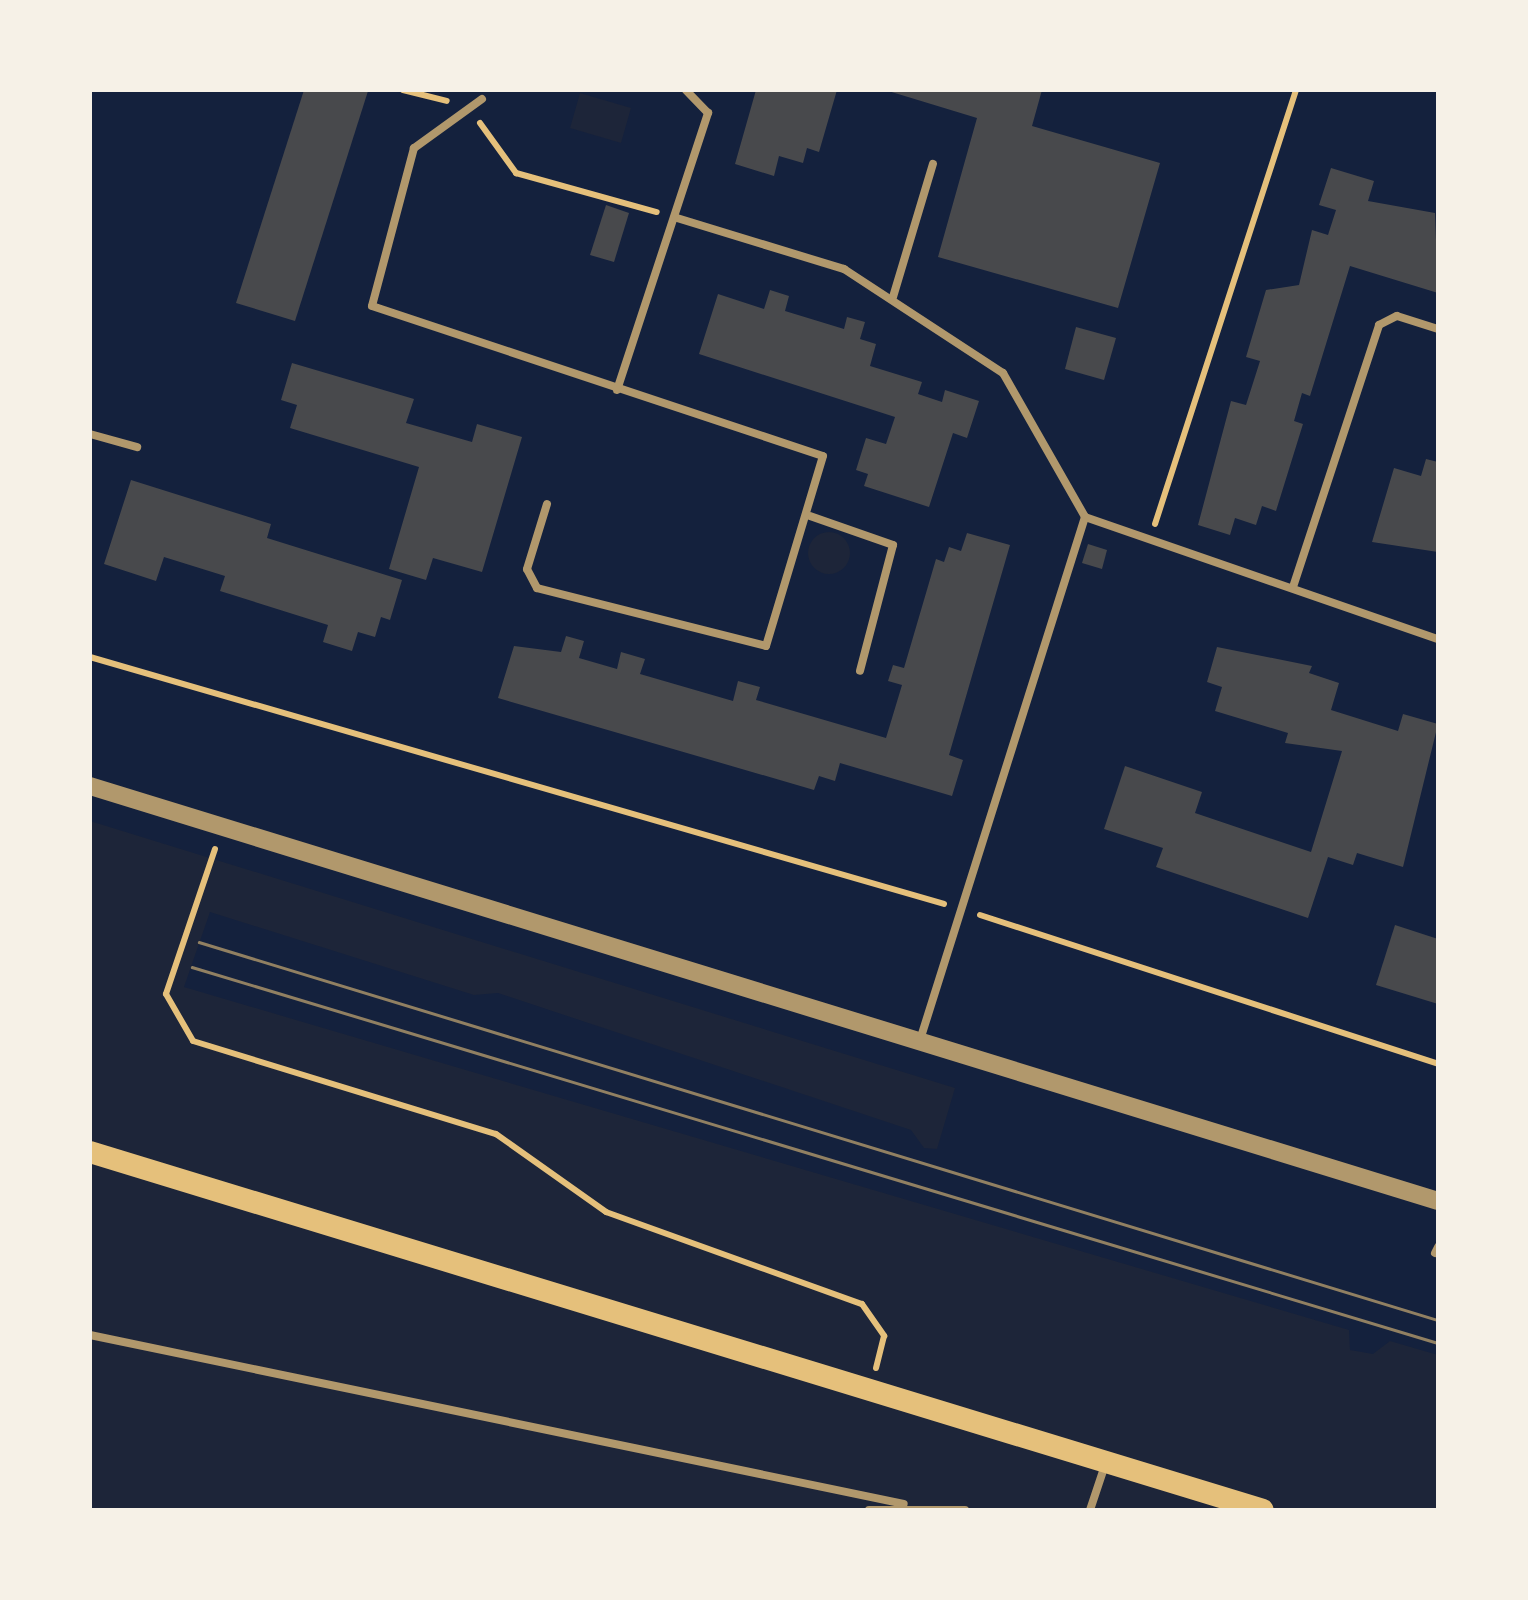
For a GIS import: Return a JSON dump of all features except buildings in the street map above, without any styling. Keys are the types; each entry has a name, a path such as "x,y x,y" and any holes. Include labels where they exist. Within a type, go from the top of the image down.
{"main road":[{"path":"90,1152 1263,1510"}],"street":[{"path":"90,786 1438,1201"}],"lane":[{"path":"617,390 677,218 708,113 686,90"},
{"path":"482,99 414,148 372,306 617,390 814,449 824,468 773,637 755,647 537,588 527,569 547,504"},
{"path":"893,296 933,164"},
{"path":"677,218 831,264 893,296 1020,391 1086,517 1438,639"},
{"path":"1292,587 1379,325 1398,316 1438,329"},
{"path":"90,434 137,448"},
{"path":"810,516 892,545 860,671"},
{"path":"919,1042 1086,517"},
{"path":"90,1336 904,1504 965,1510"},
{"path":"1090,1510 1106,1461"},
{"path":"869,1510 904,1504"}],"path":[{"path":"403,90 468,107 516,173 677,218"},
{"path":"1150,540 1296,90"},
{"path":"90,658 960,908 1438,1064"},
{"path":"224,827 166,994 194,1041 496,1134 606,1212 862,1304 884,1336 870,1393"}],"shaded area":[{"path":"580,93 631,108 621,143 570,128"},
{"path":"829,532 844,538 850,553 844,568 829,574 814,568 808,553 814,538"},
{"path":"90,821 955,1088 937,1149 924,1148 911,1130 498,993 474,995 210,912 184,987 1349,1330 1350,1350 1373,1354 1390,1341 1438,1355 1438,1510 90,1510"}],"tram line":[{"path":"199,942 1438,1320"},
{"path":"192,967 1438,1343"}]}
